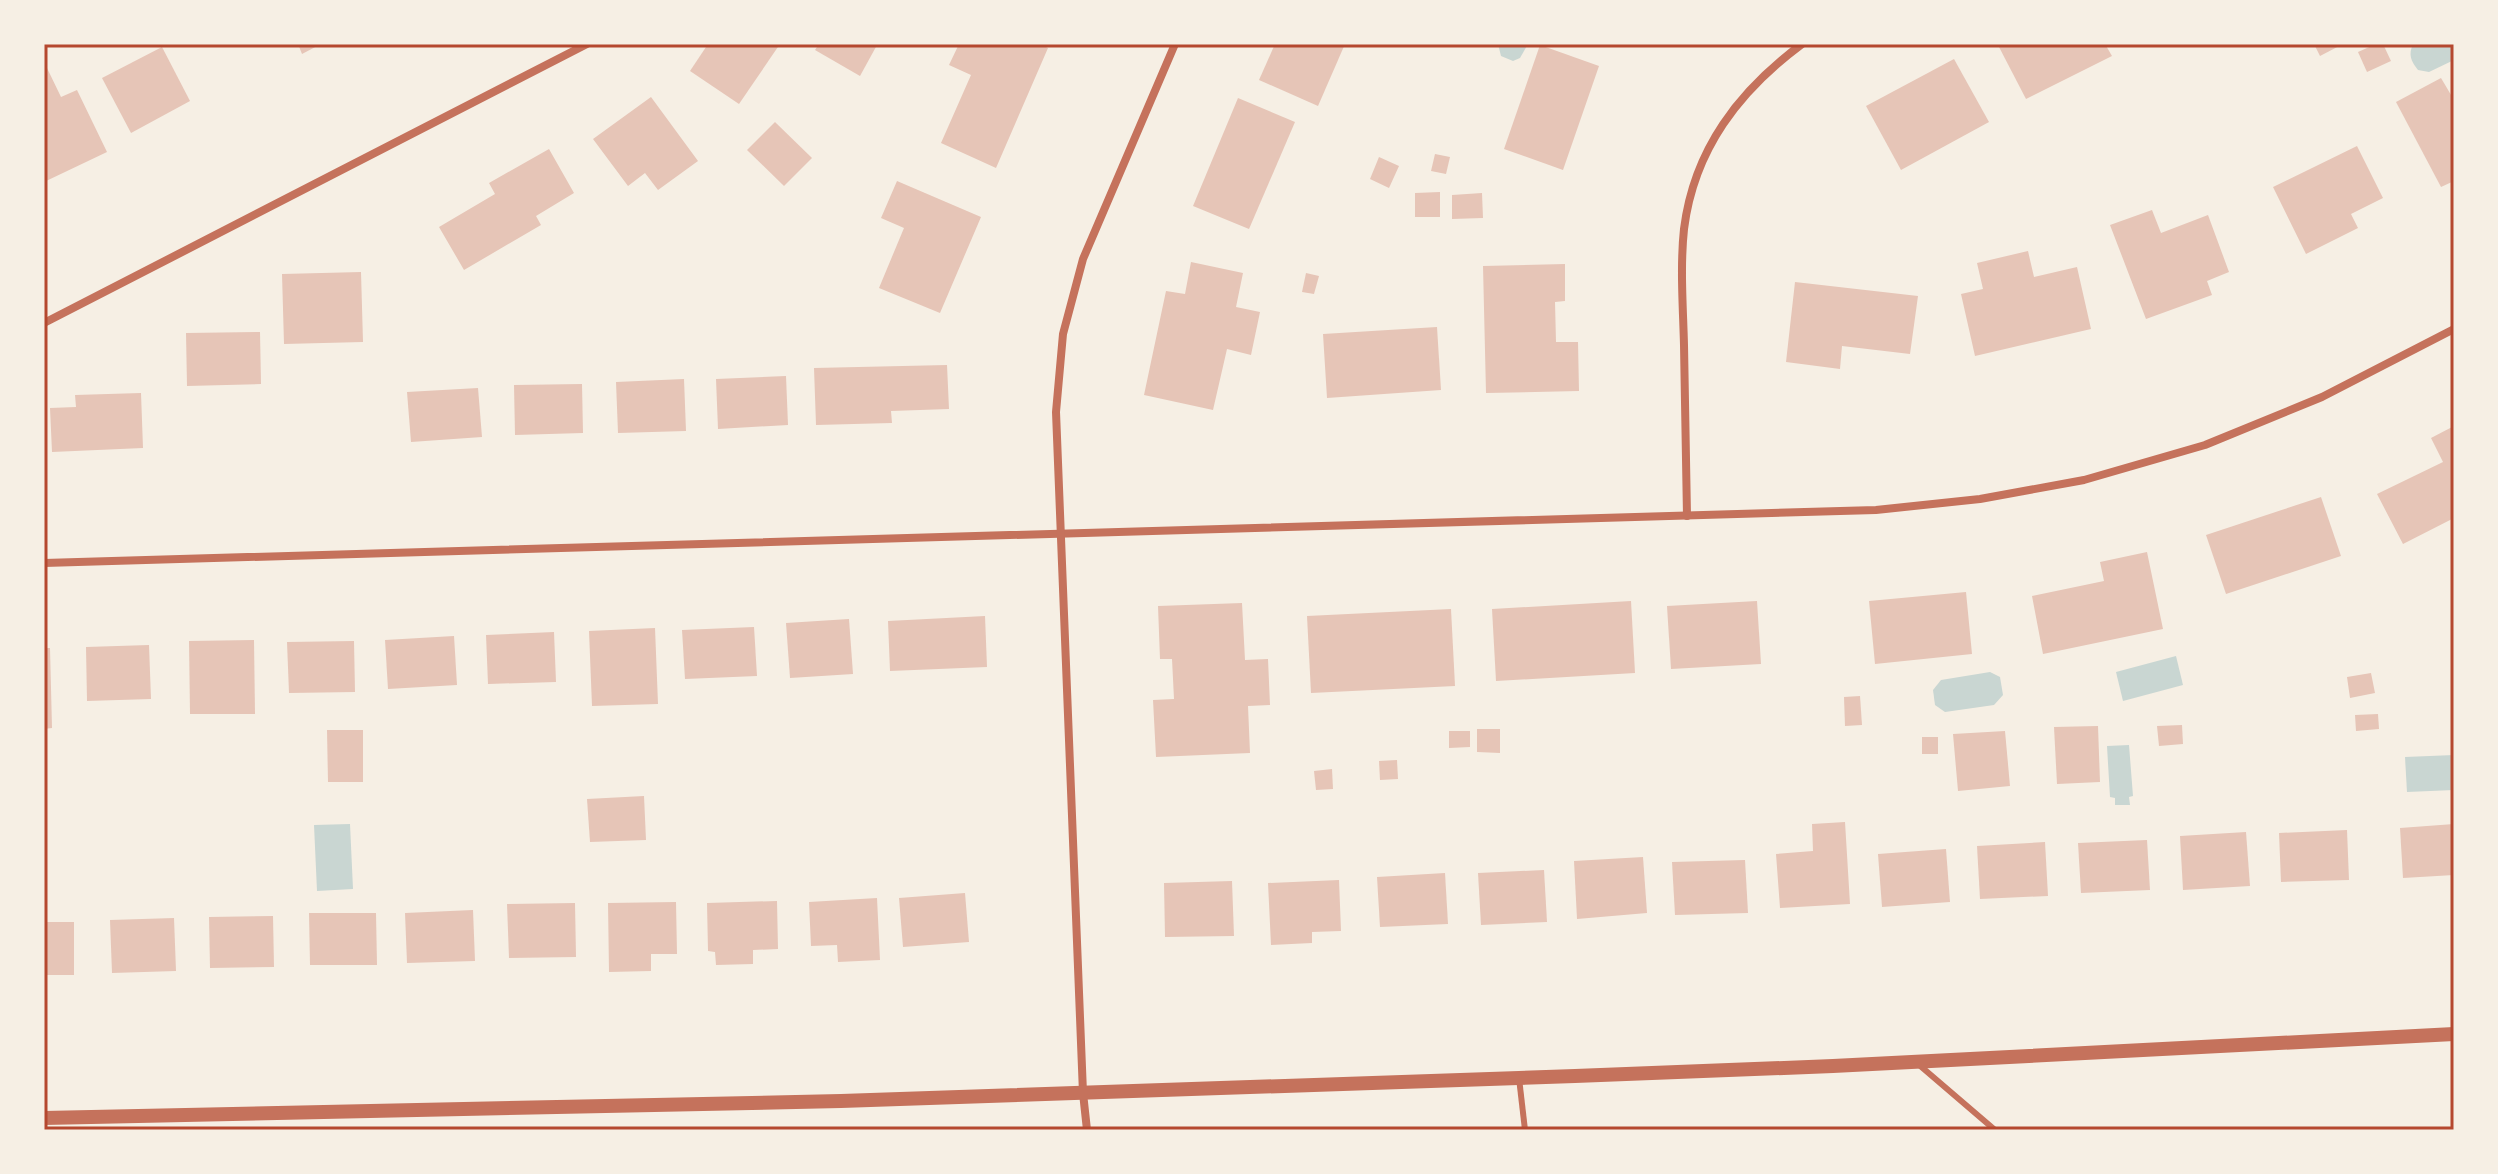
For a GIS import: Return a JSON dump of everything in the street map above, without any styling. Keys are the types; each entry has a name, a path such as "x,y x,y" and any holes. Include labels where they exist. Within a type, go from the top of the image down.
{"street":[{"path":"44,323 587,44"},
{"path":"1087,1130 1083,1093 1056,412 1063,334 1083,259 1175,44"},
{"path":"1687,516 1682,269 1685,227 1697,175 1722,123 1756,81 1802,44"},
{"path":"44,563 1876,510 1980,499 2084,480 2205,445 2322,397 2454,329"},
{"path":"44,1118 1083,1093 1519,1078 1915,1062 2454,1034"}],"lane":[{"path":"1915,1062 1995,1130"},
{"path":"1519,1078 1525,1130"}],"shaded area":[{"path":"1498,44 1528,44 1520,58 1513,61 1501,56"},
{"path":"2413,44 2454,44 2454,60 2429,72 2418,70 2411,58"},
{"path":"2176,656 2183,685 2123,701 2116,672"},
{"path":"1990,672 2000,677 2003,695 1994,705 1945,712 1935,705 1933,690 1941,680"},
{"path":"2129,745 2133,796 2129,797 2130,805 2115,805 2115,798 2110,797 2107,746"},
{"path":"2454,755 2454,790 2407,792 2405,757"},
{"path":"350,824 353,889 317,891 314,825"}],"building":[{"path":"298,44 321,44 302,54"},
{"path":"708,44 780,44 739,104 690,71"},
{"path":"819,44 877,45 860,76 815,50"},
{"path":"959,44 1040,44 1048,48 996,168 941,143 971,75 949,65"},
{"path":"1275,44 1345,44 1318,106 1259,80"},
{"path":"2005,44 2105,44 2112,56 2026,99 1999,47"},
{"path":"2314,44 2343,44 2320,56"},
{"path":"2383,44 2391,61 2367,72 2358,52"},
{"path":"1540,45 1599,66 1563,170 1504,149"},
{"path":"162,47 190,101 131,133 102,78"},
{"path":"1954,59 1989,122 1901,170 1866,106"},
{"path":"47,68 61,97 77,90 107,152 44,182 44,70"},
{"path":"2441,78 2454,100 2454,181 2441,187 2396,102"},
{"path":"651,97 698,161 658,190 645,173 628,186 593,139"},
{"path":"1238,98 1295,122 1249,229 1193,206"},
{"path":"775,122 812,158 784,186 747,150"},
{"path":"2357,146 2383,198 2351,214 2358,228 2306,254 2273,187"},
{"path":"549,149 574,193 536,216 541,225 464,270 439,227 495,194 489,183"},
{"path":"1435,154 1450,157 1446,174 1431,171"},
{"path":"1379,157 1399,166 1389,188 1370,179"},
{"path":"897,181 981,217 940,313 879,288 904,228 881,218"},
{"path":"1440,192 1440,217 1415,217 1415,193"},
{"path":"1482,193 1483,218 1452,219 1452,195"},
{"path":"2152,210 2161,233 2208,215 2229,272 2207,281 2212,295 2146,319 2110,225"},
{"path":"2028,251 2034,277 2077,267 2091,329 1975,356 1961,294 1983,289 1977,263"},
{"path":"1191,262 1243,273 1236,307 1260,312 1251,355 1227,349 1213,410 1144,395 1166,291 1185,294"},
{"path":"1565,264 1565,301 1555,302 1556,342 1578,342 1579,391 1486,393 1483,266"},
{"path":"361,272 363,342 284,344 282,274"},
{"path":"1306,273 1319,276 1314,294 1302,292"},
{"path":"1795,282 1918,296 1910,354 1842,346 1840,369 1786,362"},
{"path":"1437,327 1441,390 1327,398 1323,334"},
{"path":"260,332 261,384 187,386 186,333"},
{"path":"947,365 949,409 891,411 892,423 816,425 814,368"},
{"path":"786,376 788,425 718,429 716,379"},
{"path":"684,379 686,431 618,433 616,382"},
{"path":"582,384 583,433 515,435 514,385"},
{"path":"478,388 482,437 411,442 407,392"},
{"path":"141,393 143,448 52,452 50,408 76,407 75,395"},
{"path":"2454,426 2454,518 2403,544 2377,494 2443,462 2431,438"},
{"path":"2321,497 2341,556 2226,594 2206,535"},
{"path":"2147,552 2163,629 2043,654 2032,596 2104,581 2100,562"},
{"path":"1966,592 1972,654 1875,664 1869,601"},
{"path":"1631,601 1635,673 1496,681 1492,609"},
{"path":"1757,601 1761,664 1671,669 1667,606"},
{"path":"1242,603 1245,660 1268,659 1270,705 1248,706 1250,753 1156,757 1153,700 1174,699 1172,659 1160,659 1158,606"},
{"path":"1451,609 1455,686 1311,693 1307,616"},
{"path":"985,616 987,667 890,671 888,621"},
{"path":"849,619 853,674 790,678 786,623"},
{"path":"754,627 757,676 685,679 682,630"},
{"path":"655,628 658,704 592,706 589,631"},
{"path":"554,632 556,682 488,684 486,635"},
{"path":"454,636 457,685 388,689 385,640"},
{"path":"254,640 255,714 190,714 189,641"},
{"path":"354,641 355,692 289,693 287,642"},
{"path":"149,645 151,699 87,701 86,647"},
{"path":"44,648 50,648 52,728 44,729"},
{"path":"2371,673 2375,693 2350,698 2347,677"},
{"path":"1860,696 1862,725 1845,726 1844,697"},
{"path":"2378,714 2379,729 2356,731 2355,715"},
{"path":"2182,725 2183,744 2159,746 2157,726"},
{"path":"2098,726 2100,782 2057,784 2054,727"},
{"path":"1477,729 1500,729 1500,753 1477,752"},
{"path":"327,730 363,730 363,782 328,782"},
{"path":"1449,731 1470,731 1470,747 1449,748"},
{"path":"2005,731 2010,786 1958,791 1953,734"},
{"path":"1922,737 1938,737 1938,754 1922,754"},
{"path":"1397,760 1398,779 1380,780 1379,761"},
{"path":"1332,769 1333,789 1316,790 1314,771"},
{"path":"644,796 646,840 590,842 587,799"},
{"path":"1845,822 1850,904 1780,908 1776,854 1813,851 1812,824"},
{"path":"2454,824 2454,875 2403,878 2400,828"},
{"path":"2347,830 2349,880 2281,882 2279,833"},
{"path":"2246,832 2250,886 2183,890 2180,836"},
{"path":"2147,840 2150,890 2081,893 2078,843"},
{"path":"2045,842 2048,896 1980,899 1977,846"},
{"path":"1946,849 1950,902 1882,907 1878,854"},
{"path":"1643,857 1647,913 1577,919 1574,861"},
{"path":"1745,860 1748,913 1675,915 1672,862"},
{"path":"1544,870 1547,922 1481,925 1478,873"},
{"path":"1445,873 1448,924 1380,927 1377,877"},
{"path":"1339,880 1341,931 1312,932 1312,943 1271,945 1268,883"},
{"path":"1232,881 1234,936 1165,937 1164,883"},
{"path":"965,893 969,942 903,947 899,898"},
{"path":"877,898 880,960 838,962 837,945 811,946 809,902"},
{"path":"777,901 778,949 753,950 753,964 716,965 715,952 708,951 707,903"},
{"path":"676,902 677,954 651,954 651,971 609,972 608,903"},
{"path":"575,903 576,957 509,958 507,904"},
{"path":"473,910 475,961 407,963 405,913"},
{"path":"309,913 376,913 377,965 310,965"},
{"path":"273,916 274,967 210,968 209,917"},
{"path":"174,918 176,971 112,973 110,920"},
{"path":"44,922 74,922 74,975 44,975"}]}
